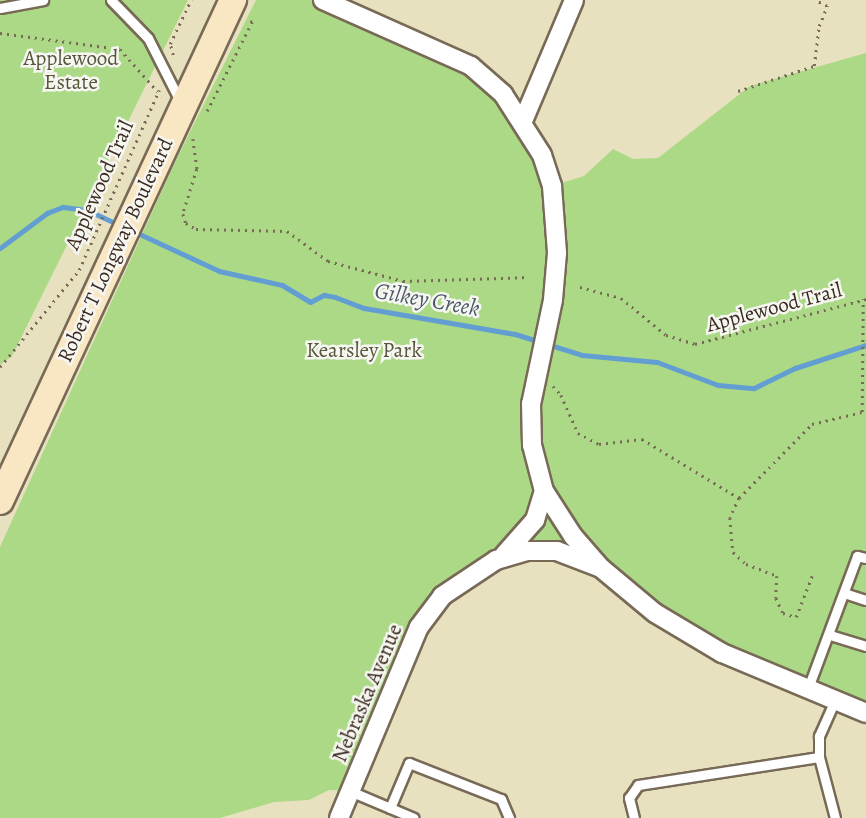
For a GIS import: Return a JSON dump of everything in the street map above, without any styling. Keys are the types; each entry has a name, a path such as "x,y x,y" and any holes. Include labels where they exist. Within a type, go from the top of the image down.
{"street":[{"path":"323,0 471,65 503,94 523,121 552,186 557,253 531,404 531,445 544,491 601,568 655,613 722,653 866,713"},
{"path":"523,121 574,0"},
{"name":"Robert T Longway Boulevard","path":"0,501 114,222 193,111 230,5"},
{"path":"496,561 518,544 535,520 544,491"},
{"name":"Nebraska Avenue","path":"339,818 419,627 442,596 496,561 527,551 557,551 601,568"}],"lane":[{"path":"0,8 43,0"},
{"path":"111,0 148,38 193,111"},
{"path":"807,688 830,635 857,556 866,558"},
{"path":"844,593 866,600"},
{"path":"830,635 866,646"},
{"path":"835,700 820,736 819,757 835,818"},
{"path":"634,818 629,798 638,785 819,757"},
{"path":"390,808 409,763 502,799 509,818"},
{"path":"350,791 414,818"}],"path":[{"name":"Applewood Trail","path":"0,367 79,270 114,222 158,92 173,61 170,44 191,0"},
{"path":"738,91 814,66 819,26 827,6 814,0"},
{"path":"193,111 252,22 230,5"},
{"path":"0,33 120,48 158,92"},
{"path":"199,127 192,149 197,169 183,214 186,223 196,229 287,231 328,261 403,281 528,277"},
{"name":"Applewood Trail","path":"580,287 621,298 666,335 695,344 864,299"},
{"path":"812,576 796,617 783,613 776,598 777,576 746,564 733,552 730,518 739,498 812,424 862,412 866,316 864,299"},
{"path":"550,384 561,395 578,433 599,444 642,439 739,498"}],"green space":[{"name":"Applewood Estate","path":"0,0 188,0 12,356 0,365"},
{"name":"Kearsley Park","path":"256,0 325,0 471,66 523,121 552,186 584,176 613,149 633,159 658,158 750,86 866,53 866,713 722,653 601,568 527,551 442,596 350,791 329,790 309,800 274,802 220,818 0,818 0,547 175,162"}],"waterway":[{"name":"Gilkey Creek","path":"0,248 47,213 63,207 87,210 121,226"},
{"name":"Gilkey Creek","path":"133,231 219,271 282,285 310,302 324,295 364,308 515,334 582,355 657,362 718,385 754,388 795,368 866,345"}]}
